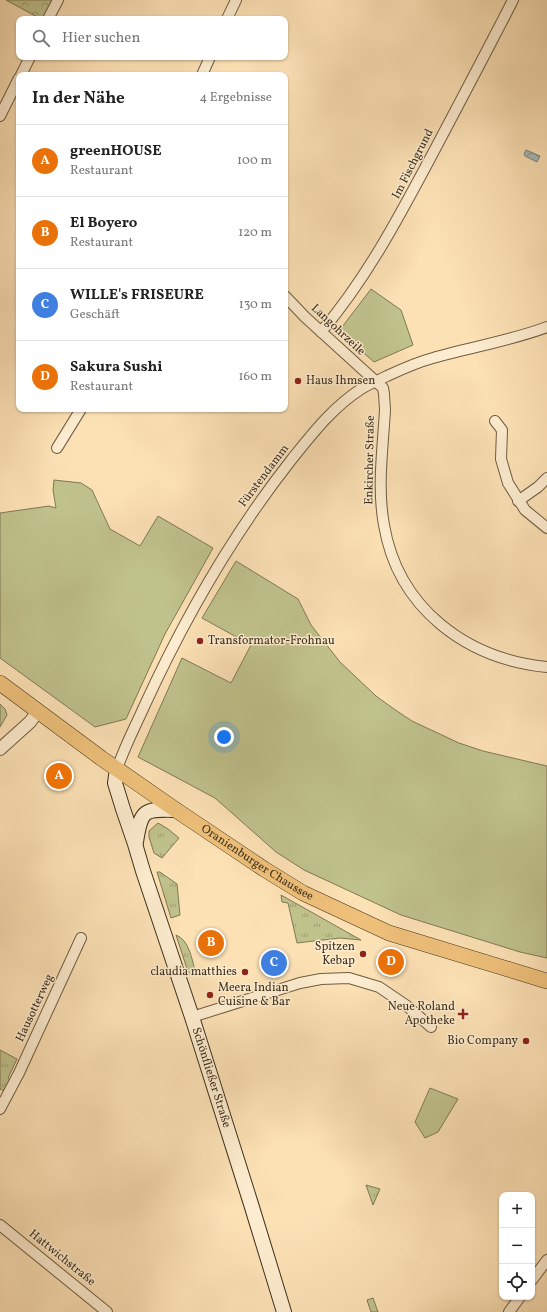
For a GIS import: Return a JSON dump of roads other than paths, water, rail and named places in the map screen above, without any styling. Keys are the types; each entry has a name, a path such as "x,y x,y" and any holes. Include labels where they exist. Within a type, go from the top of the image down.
{"main road":[{"name":"Oranienburger Chaussee","path":"0,683 117,769 176,810 303,893 389,933 547,981"},
{"name":"Schönfließer Straße","path":"117,769 115,783 192,1017 284,1312"},
{"name":"Schönfließer Straße","path":"136,844 138,823 145,814 156,810 176,810"}],"street":[{"path":"50,16 58,0"},
{"path":"228,16 236,0"},
{"name":"Im Fischgrund","path":"321,332 366,272 403,211 514,0"},
{"path":"22,72 28,60"},
{"path":"203,72 209,60"},
{"path":"0,116 16,84"},
{"name":"Langohrzeile","path":"288,299 305,317 376,382"},
{"name":"Fürstendamm","path":"117,769 127,743 170,651 218,566 282,472 325,419 361,388 432,358 490,345 546,330"},
{"name":"Enkircher Straße","path":"376,382 382,388 384,394 381,494 384,526 393,558 407,586 426,611 445,628 469,645 496,657 528,666 547,667"},
{"path":"57,448 68,432 78,412"},
{"path":"495,421 502,430 501,459 508,483 525,510 547,528"},
{"path":"518,501 538,487 547,478"},
{"path":"0,749 30,722 38,711"},
{"name":"Hausotterweg","path":"0,1109 19,1073 81,938"},
{"path":"192,1017 300,983 321,979 349,978 379,987 408,1006 431,1027"},
{"name":"Hattwichstraße","path":"0,1225 107,1312"},
{"path":"535,1276 547,1260"},
{"path":"509,1312 518,1300"}],"water":[{"path":"526,150 540,156 537,162 525,156 524,154"}],"place":[{"name":"Haus Ihmsen","path":"298,381"},
{"name":"Transformator-Frohnau","path":"200,641"},
{"name":"greenHOUSE","path":"59,776"},
{"name":"El Boyero","path":"211,943"},
{"name":"Spitzen Kebap","path":"363,954"},
{"name":"Sakura Sushi","path":"391,962"},
{"name":"WILLE's FRISEURE","path":"274,963"},
{"name":"claudia matthies","path":"245,972"},
{"name":"Meera Indian Cuisine & Bar","path":"210,995"},
{"name":"Neue Roland Apotheke","path":"463,1014"},
{"name":"Bio Company","path":"526,1041"}]}
